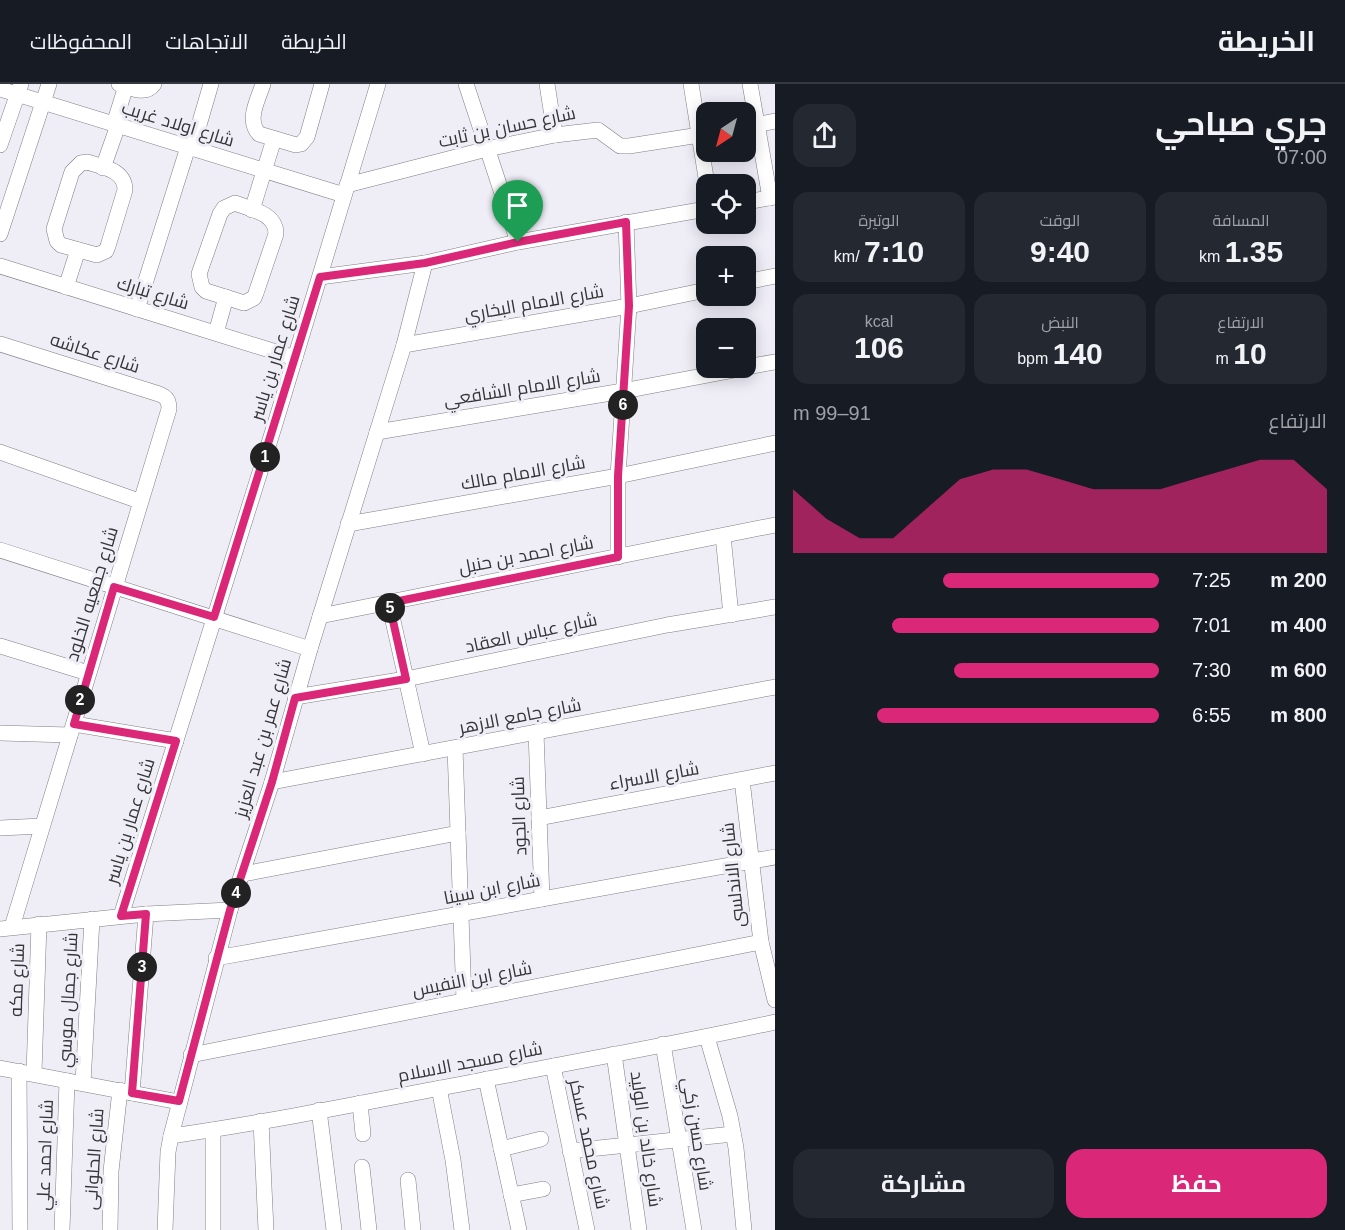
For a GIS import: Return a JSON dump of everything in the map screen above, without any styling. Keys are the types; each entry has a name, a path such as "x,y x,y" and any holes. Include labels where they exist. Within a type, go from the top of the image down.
{"street":[{"path":"0,234 49,84"},
{"path":"103,168 116,125 123,85 144,91 149,90 154,84"},
{"path":"137,309 211,84"},
{"path":"263,84 252,125 259,134 296,145 304,141 322,84"},
{"name":"شارع عمار بن ياسر","path":"121,916 378,84"},
{"path":"466,84 518,242"},
{"path":"547,84 555,135"},
{"path":"691,84 696,105"},
{"path":"750,84 750,102"},
{"name":"شارع اولاد غريب","path":"0,88 19,89 43,103 265,171 346,190"},
{"path":"0,144 19,89"},
{"path":"756,125 775,121"},
{"name":"شارع حسان بن ثابت","path":"346,190 487,148 555,135 598,130 620,146 696,135"},
{"path":"252,210 274,139"},
{"path":"756,143 772,197 756,200"},
{"path":"87,162 117,172 125,183 125,190 106,251 97,255 78,250 61,245 54,235 54,229 76,167 87,162"},
{"path":"235,203 273,220 276,234 254,298 244,303 226,297 206,291 199,281 199,274 220,214 224,208 235,203"},
{"path":"320,277 425,263 518,242 696,211"},
{"path":"618,557 618,476 629,306 626,222"},
{"path":"66,287 78,250"},
{"name":"شارع عمر بن عبد العزيز","path":"165,1230 168,1152 171,1136 216,958 272,782 295,698 404,345 425,263"},
{"name":"شارع تبارك","path":"0,266 295,358"},
{"path":"756,280 775,276"},
{"name":"شارع الامام البخاري","path":"404,345 696,292"},
{"path":"216,333 226,297"},
{"name":"شارع عكاشه","path":"0,344 165,396 169,402 169,409"},
{"name":"شارع الامام الشافعي","path":"756,365 775,362"},
{"name":"شارع الامام الشافعي","path":"377,432 696,377"},
{"name":"شارع جمعيه الخلود","path":"6,928 42,826 169,409"},
{"name":"شارع الامام مالك","path":"348,524 618,476 775,443"},
{"path":"0,452 140,501"},
{"name":"شارع احمد بن حنبل","path":"320,616 775,525"},
{"path":"723,536 731,615"},
{"path":"0,550 310,649"},
{"path":"389,603 423,754"},
{"name":"شارع عباس العقاد","path":"295,698 406,679 668,625 775,607"},
{"path":"0,646 88,673"},
{"name":"شارع جامع الازهر","path":"272,782 775,687"},
{"path":"0,733 72,730 176,741"},
{"name":"شارع الجود","path":"536,732 542,899"},
{"path":"455,748 465,1000"},
{"name":"شارع الاسراء","path":"539,818 775,773"},
{"name":"شارع الاندلسى","path":"742,780 752,861 775,1000"},
{"path":"0,828 42,826"},
{"path":"243,874 458,833"},
{"name":"شارع ابن سينا","path":"216,958 775,857"},
{"path":"6,928 121,916 230,910"},
{"name":"شارع الحلوانى","path":"110,1230 111,1171 126,1092 146,914"},
{"name":"شارع جمال موسي","path":"75,1082 92,919"},
{"name":"شارع مكه","path":"20,1230 26,1072 39,924"},
{"name":"شارع ابن النفيس","path":"191,1055 465,1000 766,945"},
{"name":"شارع مسجد الاسلام","path":"171,1136 439,1088 775,1022"},
{"path":"707,1037 733,1134 744,1230"},
{"name":"شارع حسن زكي","path":"663,1044 694,1230"},
{"name":"شارع خالد بن الوليد","path":"614,1054 639,1230"},
{"name":"شارع محمد عسكر","path":"553,1066 587,1230"},
{"path":"0,1068 179,1101"},
{"path":"486,1079 519,1230"},
{"name":"شارع احمد علي","path":"62,1230 75,1082"},
{"path":"439,1088 453,1160 462,1230"},
{"path":"360,1102 363,1134"},
{"path":"320,1110 334,1230"},
{"path":"261,1121 266,1230"},
{"path":"213,1130 213,1230"},
{"path":"570,1151 733,1134"},
{"path":"501,1149 541,1139"},
{"path":"362,1167 369,1230"},
{"path":"408,1180 413,1230"},
{"path":"511,1195 543,1189"}],"route":[{"path":"626,222 629,306 618,476 618,557 389,603 406,679 295,698 272,782 216,958 179,1101 132,1093 146,914 121,916 176,741 74,724 114,587 214,617 320,277 425,263 518,242 626,222"}]}
